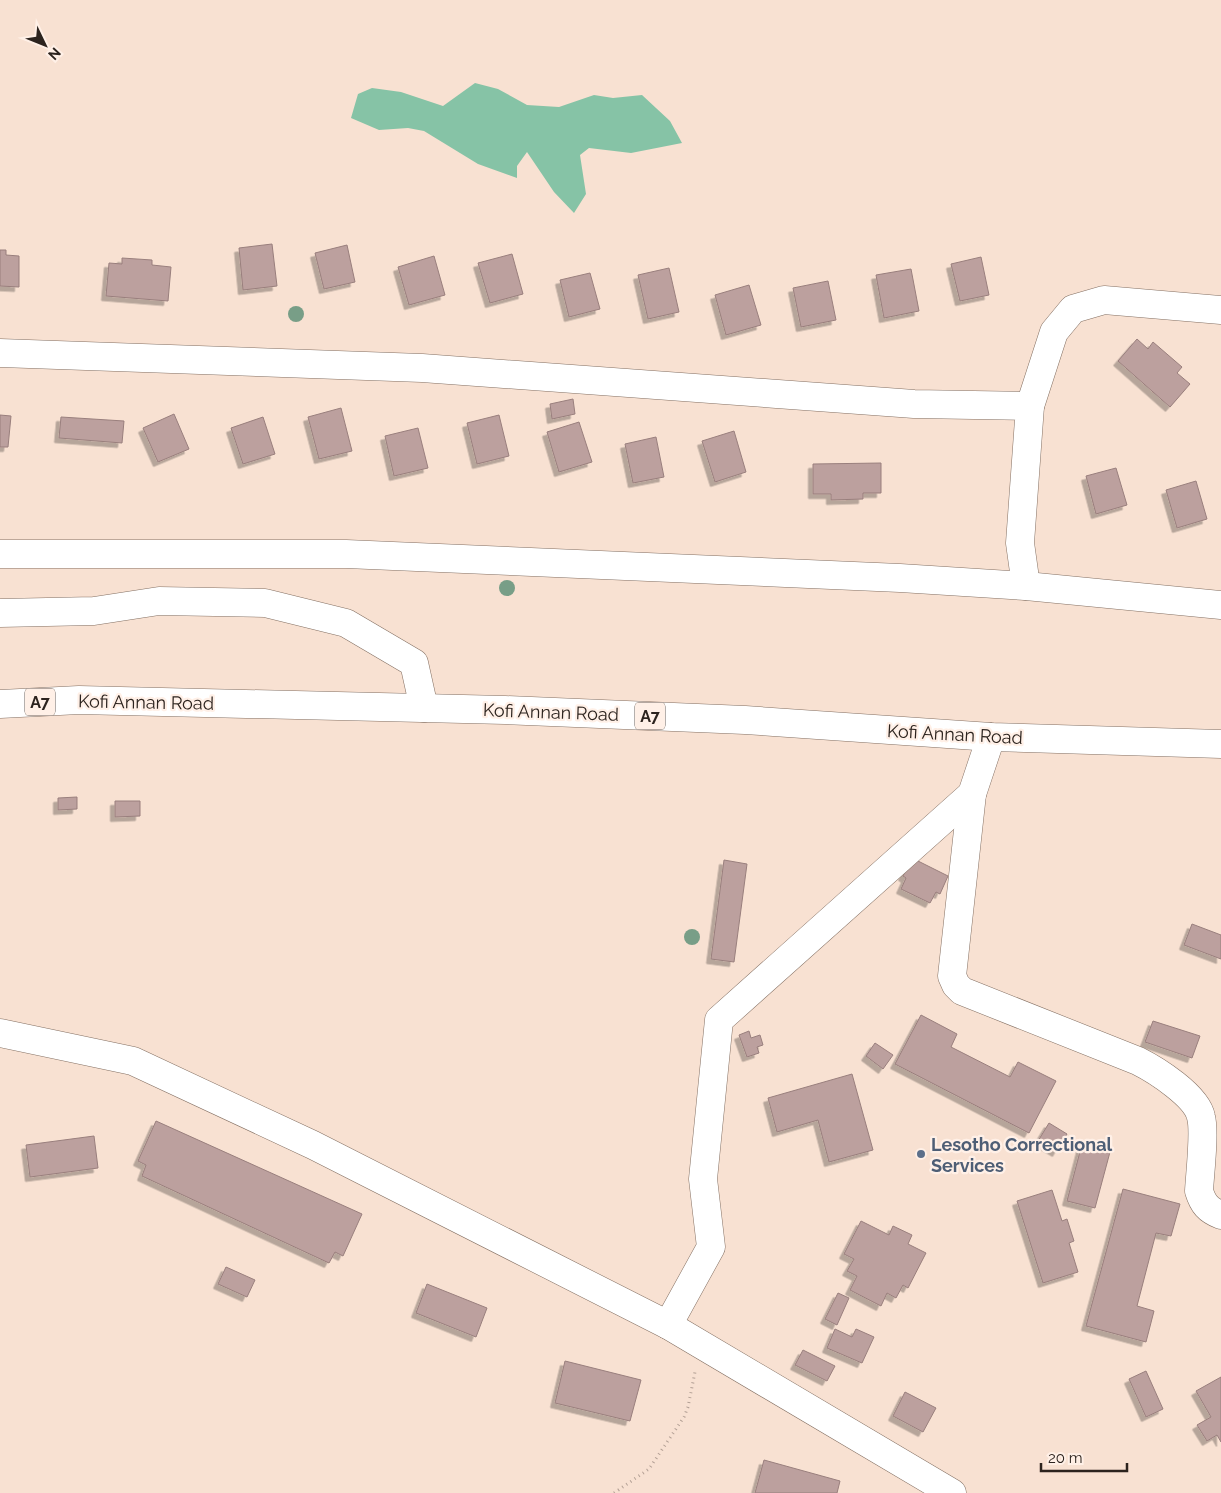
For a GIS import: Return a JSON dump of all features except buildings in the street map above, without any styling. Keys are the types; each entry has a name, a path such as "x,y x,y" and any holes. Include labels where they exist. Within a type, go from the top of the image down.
{"street":[{"path":"1026,586 1020,543 1030,406 1054,332 1073,309 1104,300 1221,310"},
{"path":"0,353 422,368 914,404 1030,406"},
{"path":"0,554 346,554 890,578 1026,586 1221,605"},
{"path":"0,614 94,611 158,601 265,603 346,623 414,663 424,708"},
{"name":"Kofi Annan Road","path":"0,704 79,700 424,708 736,720 991,737 1221,744"},
{"path":"991,737 972,794 952,976 956,985 962,991 1138,1061 1151,1068 1185,1094 1194,1103 1202,1118 1199,1191 1202,1201 1210,1210 1221,1214"},
{"path":"668,1325 711,1247 703,1178 719,1020 972,794"},
{"path":"0,1033 134,1061 313,1145 668,1325 952,1493"}],"path":[{"path":"614,1493 649,1469 684,1417 688,1407 695,1368 704,1346"}],"green space":[{"path":"475,83 498,89 527,105 559,107 594,95 613,98 642,95 670,121 682,143 631,153 589,148 580,155 586,194 574,213 554,192 527,152 517,166 517,178 478,164 424,131 408,128 379,130 351,118 358,94 372,88 401,92 443,106"}],"place":[{"name":"Lesotho Correctional Services","path":"921,1154"}]}
